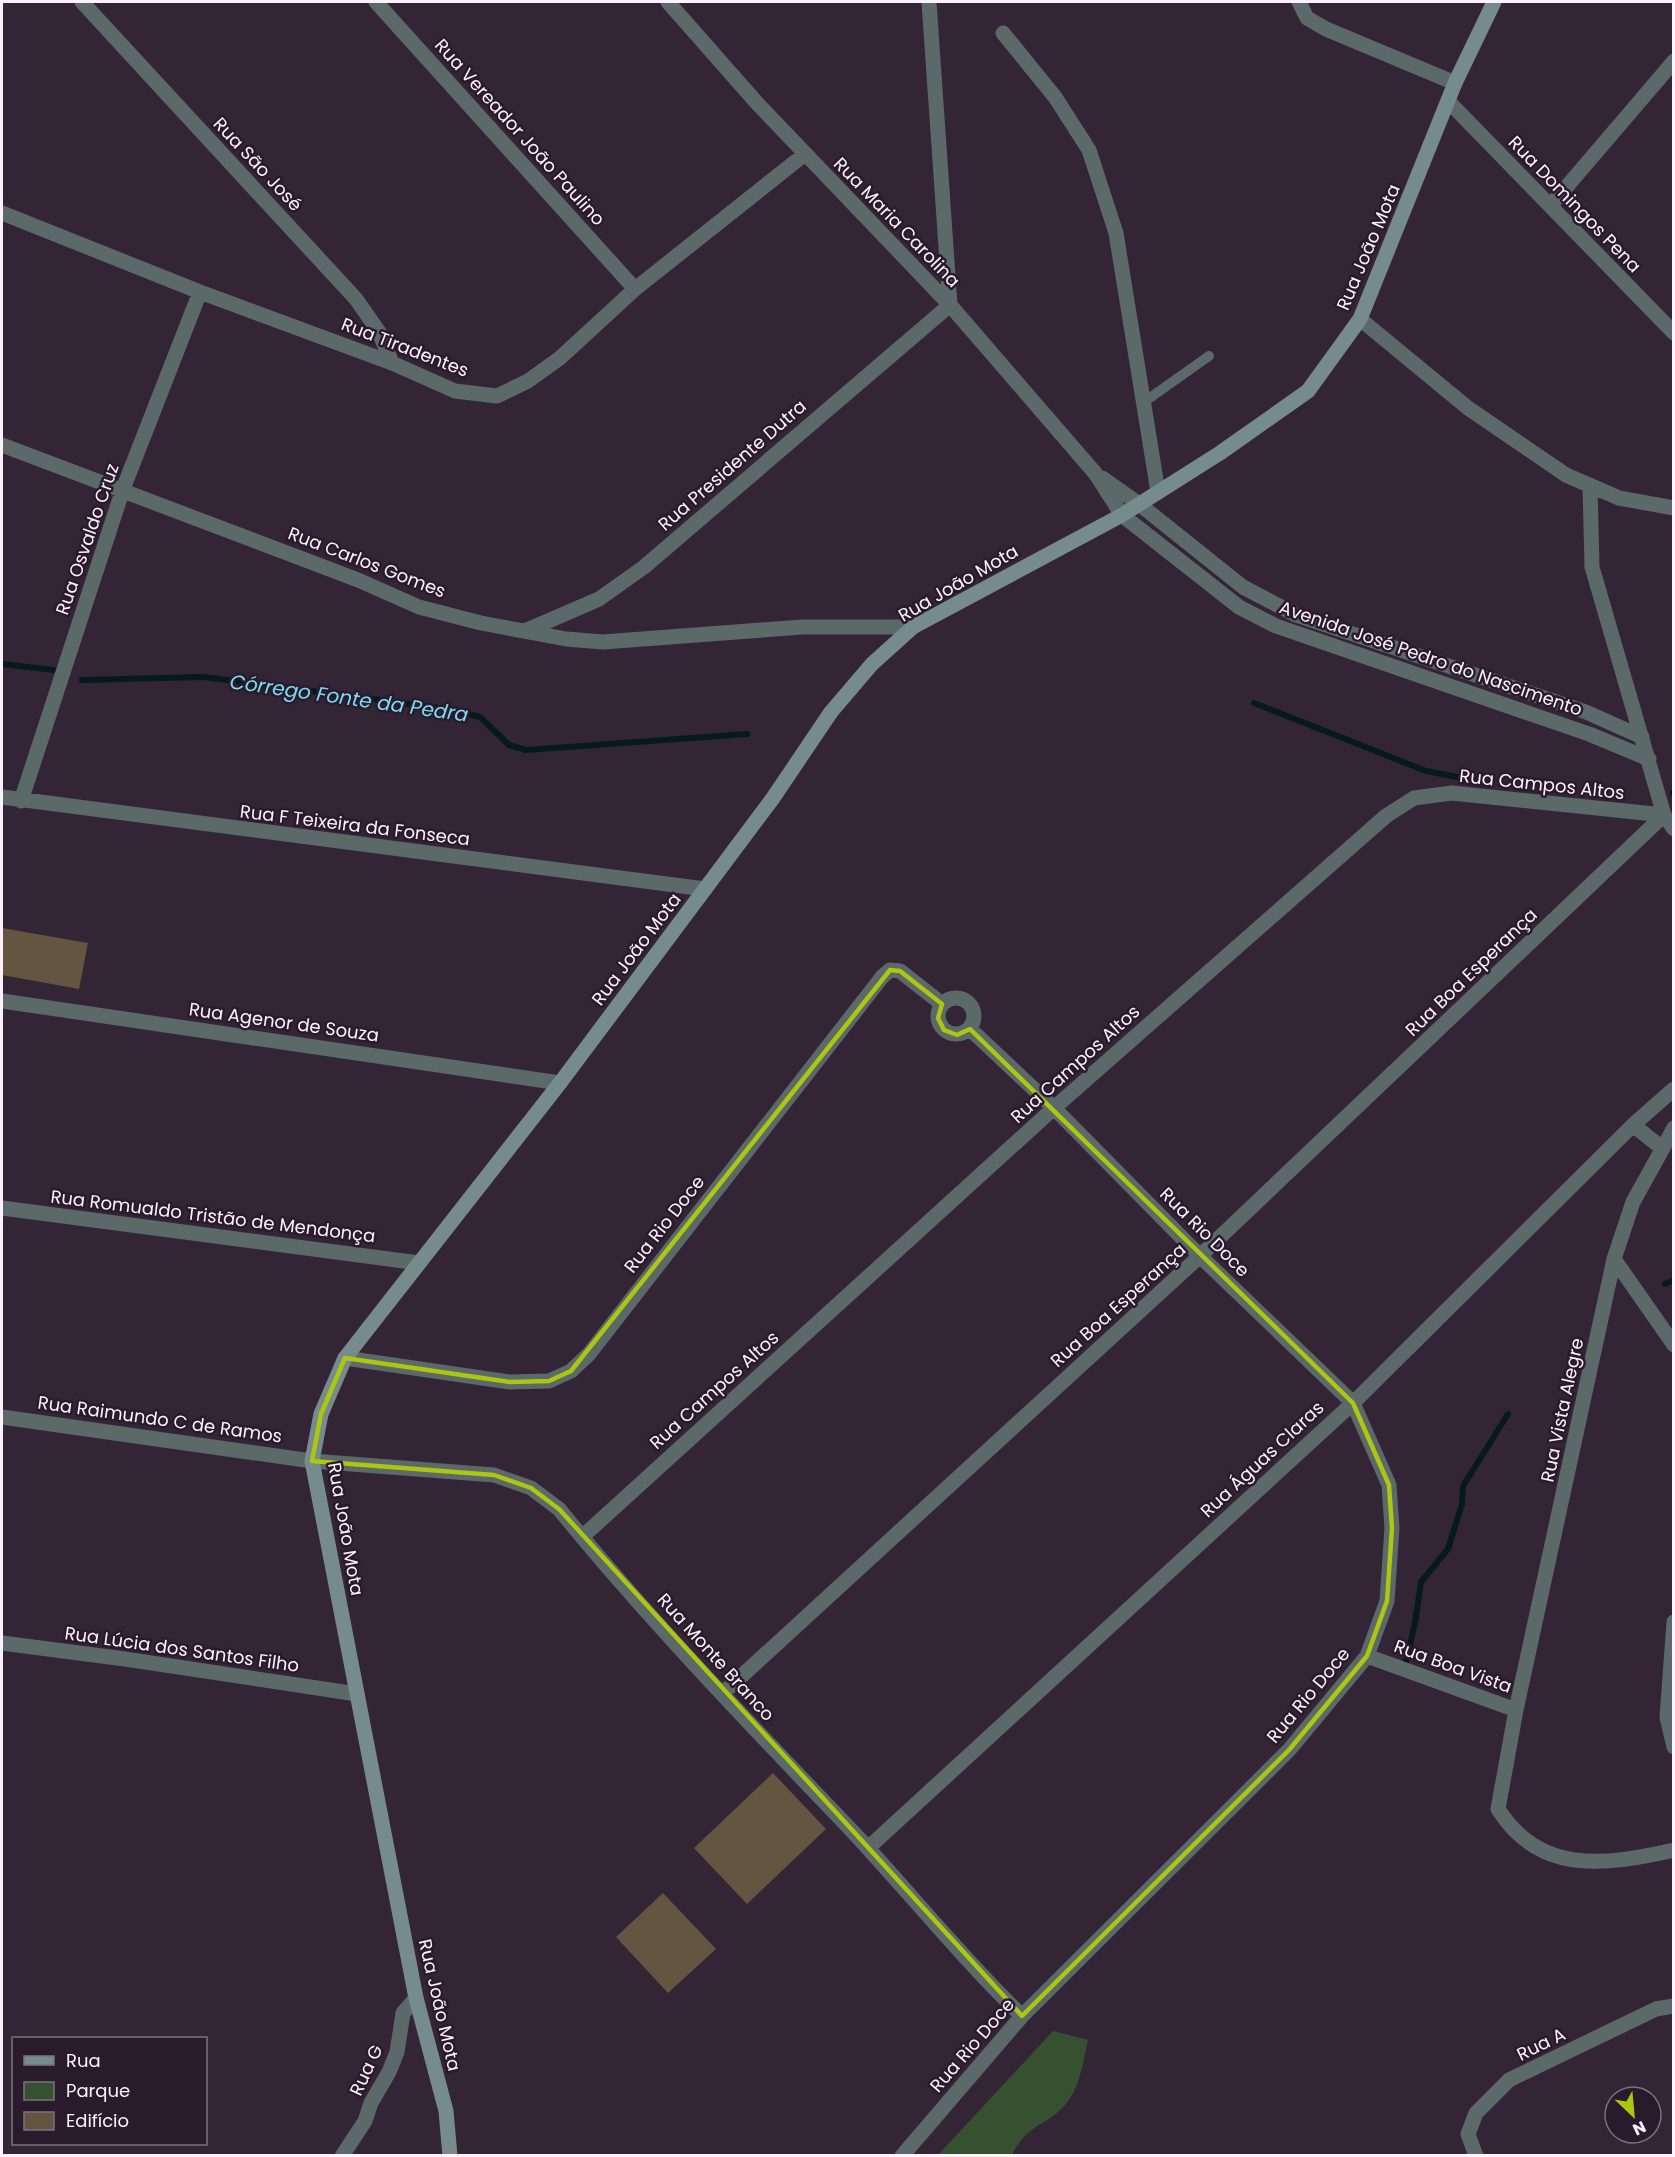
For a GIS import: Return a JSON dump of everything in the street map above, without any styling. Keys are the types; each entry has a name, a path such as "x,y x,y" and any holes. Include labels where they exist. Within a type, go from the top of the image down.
{"main road":[{"name":"Rua João Mota","path":"450,2156 446,2111 416,1998 312,1461 321,1414 345,1359 560,1083 705,889 850,688 913,627 1122,515 1220,453 1308,391 1360,319 1455,83 1494,2"}],"street":[{"name":"Rua São José","path":"82,2 356,299 379,332 392,363"},
{"name":"Rua Vereador João Paulino","path":"376,2 635,289"},
{"name":"Rua Maria Carolina","path":"668,2 805,154 950,305 1095,473 1122,515"},
{"path":"929,2 950,305"},
{"path":"1299,2 1307,18 1326,29 1455,83"},
{"path":"1004,33 1055,97 1089,150 1116,233 1158,492"},
{"path":"1551,205 1674,61"},
{"name":"Rua Domingos Pena","path":"1448,101 1551,205 1612,273 1674,333"},
{"name":"Rua Tiradentes","path":"2,213 200,292 392,363 455,391 498,396 528,381 560,358 635,289 805,154"},
{"name":"Rua Osvaldo Cruz","path":"21,801 123,489 200,292"},
{"name":"Rua Presidente Dutra","path":"525,631 599,598 644,567 950,305"},
{"path":"1360,319 1468,408 1566,475 1619,498 1674,508"},
{"name":"Rua Carlos Gomes","path":"2,445 358,580 419,607 525,631 603,642 802,627 913,627"},
{"name":"Rua Maria Carolina","path":"1095,473 1139,504"},
{"path":"1590,485 1592,567 1664,815 1674,830"},
{"name":"Avenida José Pedro do Nascimento","path":"1139,504 1243,587 1296,615 1586,712 1642,737"},
{"name":"Avenida José Pedro do Nascimento","path":"1122,515 1239,606 1276,626 1589,734 1649,759"},
{"name":"Rua Campos Altos","path":"582,1537 1054,1108 1386,816 1413,798 1452,794 1664,815"},
{"name":"Rua F Teixeira da Fonseca","path":"2,797 705,889"},
{"name":"Rua Boa Esperança","path":"722,1694 1200,1256 1664,815"},
{"name":"Rua Rio Doce","path":"345,1359 510,1382 549,1381 571,1371 589,1354 882,977 890,970 900,971 942,1004"},
{"path":"955,998 969,1002 975,1015 970,1029 957,1035 944,1030 938,1018 942,1004 955,998"},
{"name":"Rua Agenor de Souza","path":"2,1001 560,1083"},
{"name":"Rua Rio Doce","path":"902,2156 1022,2016 1289,1750 1367,1656 1387,1601 1392,1528 1389,1485 1353,1403 1200,1256 1054,1108 970,1029"},
{"name":"Rua Águas Claras","path":"867,1848 1353,1403 1634,1125 1674,1089"},
{"path":"1634,1125 1662,1148"},
{"name":"Rua Vista Alegre","path":"1516,1710 1614,1259 1633,1202 1674,1128"},
{"name":"Rua Romualdo Tristão de Mendonça","path":"2,1208 419,1263"},
{"path":"1614,1259 1674,1345"},
{"name":"Rua Raimundo C de Ramos","path":"2,1417 312,1461"},
{"name":"Rua Monte Branco","path":"312,1461 494,1475 531,1488 559,1509 722,1694 867,1848 978,1974 1022,2016"},
{"path":"1674,1622 1667,1717 1674,1747"},
{"name":"Rua Lúcia dos Santos Filho","path":"2,1643 357,1694"},
{"name":"Rua Boa Vista","path":"1367,1656 1516,1710 1498,1809 1510,1829 1550,1854 1583,1862 1621,1862 1674,1850"},
{"name":"Rua G","path":"342,2156 365,2121 371,2103 389,2072 397,2052 403,2013 416,1998"},
{"name":"Rua A","path":"1476,2156 1468,2134 1476,2113 1509,2080 1656,2009 1674,2006"}],"lane":[{"path":"1143,402 1209,356"}],"highlighted area":[{"path":"890,970 900,971 942,1004 938,1018 944,1030 957,1035 970,1029 1353,1403 1389,1485 1392,1528 1387,1601 1367,1656 1289,1750 1022,2016 559,1509 531,1488 494,1475 312,1461 321,1414 345,1358 510,1382 549,1381 571,1371"}],"green space":[{"path":"1053,2031 1088,2040 1078,2083 1065,2105 1030,2131 1012,2155 938,2155"}],"building":[{"path":"2,928 88,943 79,989 2,975"},
{"path":"773,1773 826,1829 747,1904 694,1848"},
{"path":"663,1893 716,1949 668,1993 616,1937"}],"waterway":[{"name":"Córrego Fonte da Pedra","path":"2,664 54,670"},
{"name":"Córrego Fonte da Pedra","path":"82,680 204,677 447,709 480,717 509,745 526,750 747,734"},
{"name":"Córrego Fonte da Pedra","path":"1254,703 1426,771 1483,782"},
{"path":"1665,1284 1674,1280"},
{"path":"1405,1666 1421,1582 1448,1549 1462,1504 1463,1486 1508,1414"}]}
